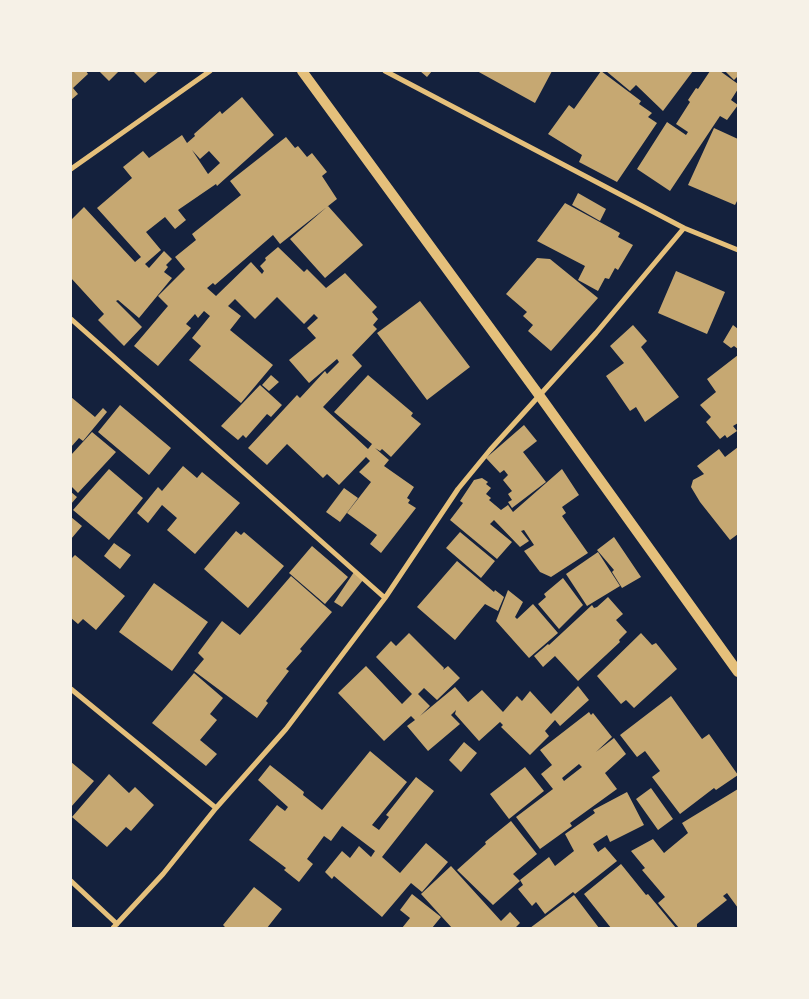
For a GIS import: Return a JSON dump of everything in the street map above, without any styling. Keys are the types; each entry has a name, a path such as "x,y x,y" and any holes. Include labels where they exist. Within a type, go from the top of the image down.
{"main road":[{"path":"302,71 539,395 738,672"}],"street":[{"path":"71,169 210,71"},
{"path":"385,71 684,228 738,250"},
{"path":"71,881 115,926 163,874 216,808 286,729 385,598 458,489 539,395 596,333 684,228"},
{"path":"71,319 385,598"},
{"path":"71,689 216,808"}],"building":[{"path":"71,71 86,71 88,74 73,88 78,94 71,100"},
{"path":"99,71 119,71 109,81"},
{"path":"133,71 159,71 145,83"},
{"path":"420,71 432,71 427,77"},
{"path":"477,71 552,71 535,103"},
{"path":"601,71 641,101 639,104 652,113 648,117 657,123 617,182 579,162 582,155 548,134 569,105 574,109"},
{"path":"606,71 693,71 663,111 636,85 630,91"},
{"path":"710,71 720,71 738,84 738,89 731,100 738,105 727,120 720,116 670,191 637,169 667,122 686,135 688,132 676,124 690,102 688,100"},
{"path":"725,71 738,71 738,76 734,80"},
{"path":"242,97 274,135 217,186 216,184 178,210 186,220 175,229 165,217 146,232 161,250 145,264 149,268 164,251 172,259 166,265 168,267 164,272 172,278 139,318 118,300 116,301 142,327 124,346 98,320 104,314 71,278 71,220 84,207 135,262 141,257 97,208 132,178 123,167 143,151 149,158 182,135 187,143 195,136 194,134 220,111 222,114","holes":["192,150 200,159 209,151 220,163 208,174"]},
{"path":"714,128 738,139 738,199 735,205 688,185"},
{"path":"286,137 295,148 298,146 307,157 312,153 327,172 322,176 337,199 280,244 273,235 215,285 213,283 207,288 216,296 251,262 262,274 264,271 260,266 266,260 265,258 278,247 304,272 307,269 326,288 345,273 377,307 372,312 378,319 373,325 377,329 352,355 362,366 323,407 368,449 372,444 334,412 368,375 413,413 411,416 421,424 391,457 382,449 380,451 375,448 389,460 384,466 414,487 407,498 410,500 408,503 416,508 381,553 370,544 377,535 347,513 371,482 359,472 370,461 366,457 339,485 327,474 323,478 287,444 267,465 248,448 297,395 300,398 325,371 327,374 339,362 337,359 309,383 289,360 316,338 307,328 318,318 314,314 304,324 277,297 255,319 235,299 228,306 241,316 230,330 273,365 241,403 189,360 201,346 192,338 210,316 204,311 198,318 195,314 186,324 191,328 158,366 134,346 168,306 158,296 185,269 175,257 196,240 192,234 241,195 230,181"},
{"path":"578,193 606,209 600,221 572,205"},
{"path":"565,203 620,233 618,237 633,245 618,270 615,268 609,279 605,278 598,291 578,280 585,266 537,241"},
{"path":"328,206 363,245 325,278 290,239"},
{"path":"537,258 550,259 598,298 551,351 528,331 533,325 523,316 527,312 506,294"},
{"path":"676,271 725,292 707,334 658,313"},
{"path":"420,301 470,367 427,400 377,333"},
{"path":"633,325 647,341 641,347 679,397 645,422 636,407 630,411 606,376 624,363 610,346"},
{"path":"733,325 738,329 738,349 734,346 731,348 723,342"},
{"path":"738,355 738,423 733,426 737,431 727,438 725,435 720,439 706,422 711,417 700,405 716,392 707,379"},
{"path":"271,375 279,382 269,391 262,385"},
{"path":"260,385 282,405 271,417 267,414 246,438 243,435 238,440 221,426"},
{"path":"71,397 95,417 103,408 107,412 83,441 79,438 71,447"},
{"path":"120,405 171,448 149,475 98,432"},
{"path":"524,425 537,441 523,452 546,482 512,508 508,502 512,500 508,494 512,491 503,480 508,475 504,470 500,473 486,458"},
{"path":"92,432 116,452 78,493 71,486 71,455"},
{"path":"738,447 738,534 730,540 700,502 691,487 693,480 704,474 697,466 719,449 725,457"},
{"path":"183,466 197,478 202,472 240,503 195,554 167,530 177,518 162,505 148,523 137,513 158,487 162,491"},
{"path":"109,469 143,498 109,540 73,510"},
{"path":"562,469 579,495 562,507 566,513 562,516 588,553 551,577 540,572 524,551 534,545 524,530 521,531 529,541 520,547 494,520 490,524 512,542 497,559 450,520 463,503 460,501 474,480 482,478 488,482 486,484 491,488 486,494 491,498 489,500 501,510 508,505 513,512"},
{"path":"344,488 358,498 340,522 326,512"},
{"path":"71,492 77,497 71,504"},
{"path":"71,517 82,526 71,539"},
{"path":"236,531 241,535 244,532 284,566 248,608 204,569"},
{"path":"460,532 495,561 481,578 446,548"},
{"path":"614,537 641,577 622,588 612,572 614,570 597,550"},
{"path":"114,543 131,555 120,569 104,556"},
{"path":"312,546 348,577 325,604 289,573"},
{"path":"598,552 620,586 587,606 566,574"},
{"path":"75,555 125,596 96,630 83,619 78,624 71,618 71,559"},
{"path":"457,561 494,592 495,590 504,597 498,611 485,604 455,640 417,607"},
{"path":"354,572 363,580 342,607 334,602"},
{"path":"291,576 332,612 300,649 302,651 286,669 289,671 266,701 268,703 257,718 194,671 204,659 198,653 222,621 240,635"},
{"path":"563,578 583,605 559,629 538,604 546,597 544,594"},
{"path":"154,583 208,622 172,671 119,632"},
{"path":"508,590 523,602 515,617 517,619 533,604 558,633 529,658 496,621"},
{"path":"608,597 623,614 616,620 627,632 619,640 620,642 578,681 555,656 543,667 534,656 549,645 592,605 594,608 597,607"},
{"path":"409,633 444,668 443,670 448,666 460,678 437,700 424,688 418,694 430,706 420,716 455,687 468,702 482,690 503,712 517,696 522,701 530,691 551,714 578,686 589,700 560,726 555,720 545,731 549,736 530,755 501,727 503,725 500,722 479,741 455,714 456,710 451,715 460,724 428,751 407,726 415,720 411,716 384,741 338,693 366,666 402,704 412,694 376,657 391,641 396,646"},
{"path":"641,633 652,645 656,643 677,669 634,708 626,700 621,704 597,676"},
{"path":"194,673 223,698 210,714 217,720 200,740 217,754 206,766 152,723"},
{"path":"671,696 702,739 709,734 738,775 716,790 714,788 680,814 652,777 660,771 645,751 637,757 620,735"},
{"path":"589,712 591,715 593,713 612,737 596,752 614,738 626,754 605,773 617,789 570,823 572,826 540,849 516,817 553,789 541,774 552,765 540,750","holes":["579,764 582,767 564,781 562,778"]},
{"path":"464,742 477,753 461,772 449,760"},
{"path":"370,751 407,782 372,825 379,830 389,817 386,815 416,777 434,791 382,857 400,873 426,843 448,862 422,892 411,883 382,917 334,876 332,879 325,872 342,851 350,858 359,846 371,857 375,851 342,826 331,841 324,836 307,859 313,864 299,882 284,870 286,868 249,840 277,805 285,811 288,807 258,780 270,765 304,792 303,795 322,810"},
{"path":"71,762 94,781 71,807"},
{"path":"525,767 544,791 509,819 490,794"},
{"path":"109,774 129,793 135,787 154,805 131,831 126,827 107,847 72,817"},
{"path":"651,788 673,819 658,830 636,799"},
{"path":"738,789 738,908 727,893 723,896 727,900 697,924 697,928 679,928 658,903 665,897 642,870 645,868 631,851 653,839 664,853 688,833 682,823"},
{"path":"627,792 644,825 610,842 607,835 593,844 598,852 605,847 617,861 575,894 573,892 545,914 536,902 532,906 518,889 523,885 520,880 549,857 555,866 574,851 565,834 595,813 593,810"},
{"path":"511,821 537,854 513,874 520,881 493,905 457,870 486,844 485,842"},
{"path":"621,864 676,928 611,928 584,894"},
{"path":"451,866 501,921 510,912 520,923 515,928 452,928 421,894"},
{"path":"254,887 282,909 267,928 226,928 223,925"},
{"path":"412,894 441,917 432,928 402,928 410,918 400,910"},
{"path":"574,895 599,928 530,928"}]}
